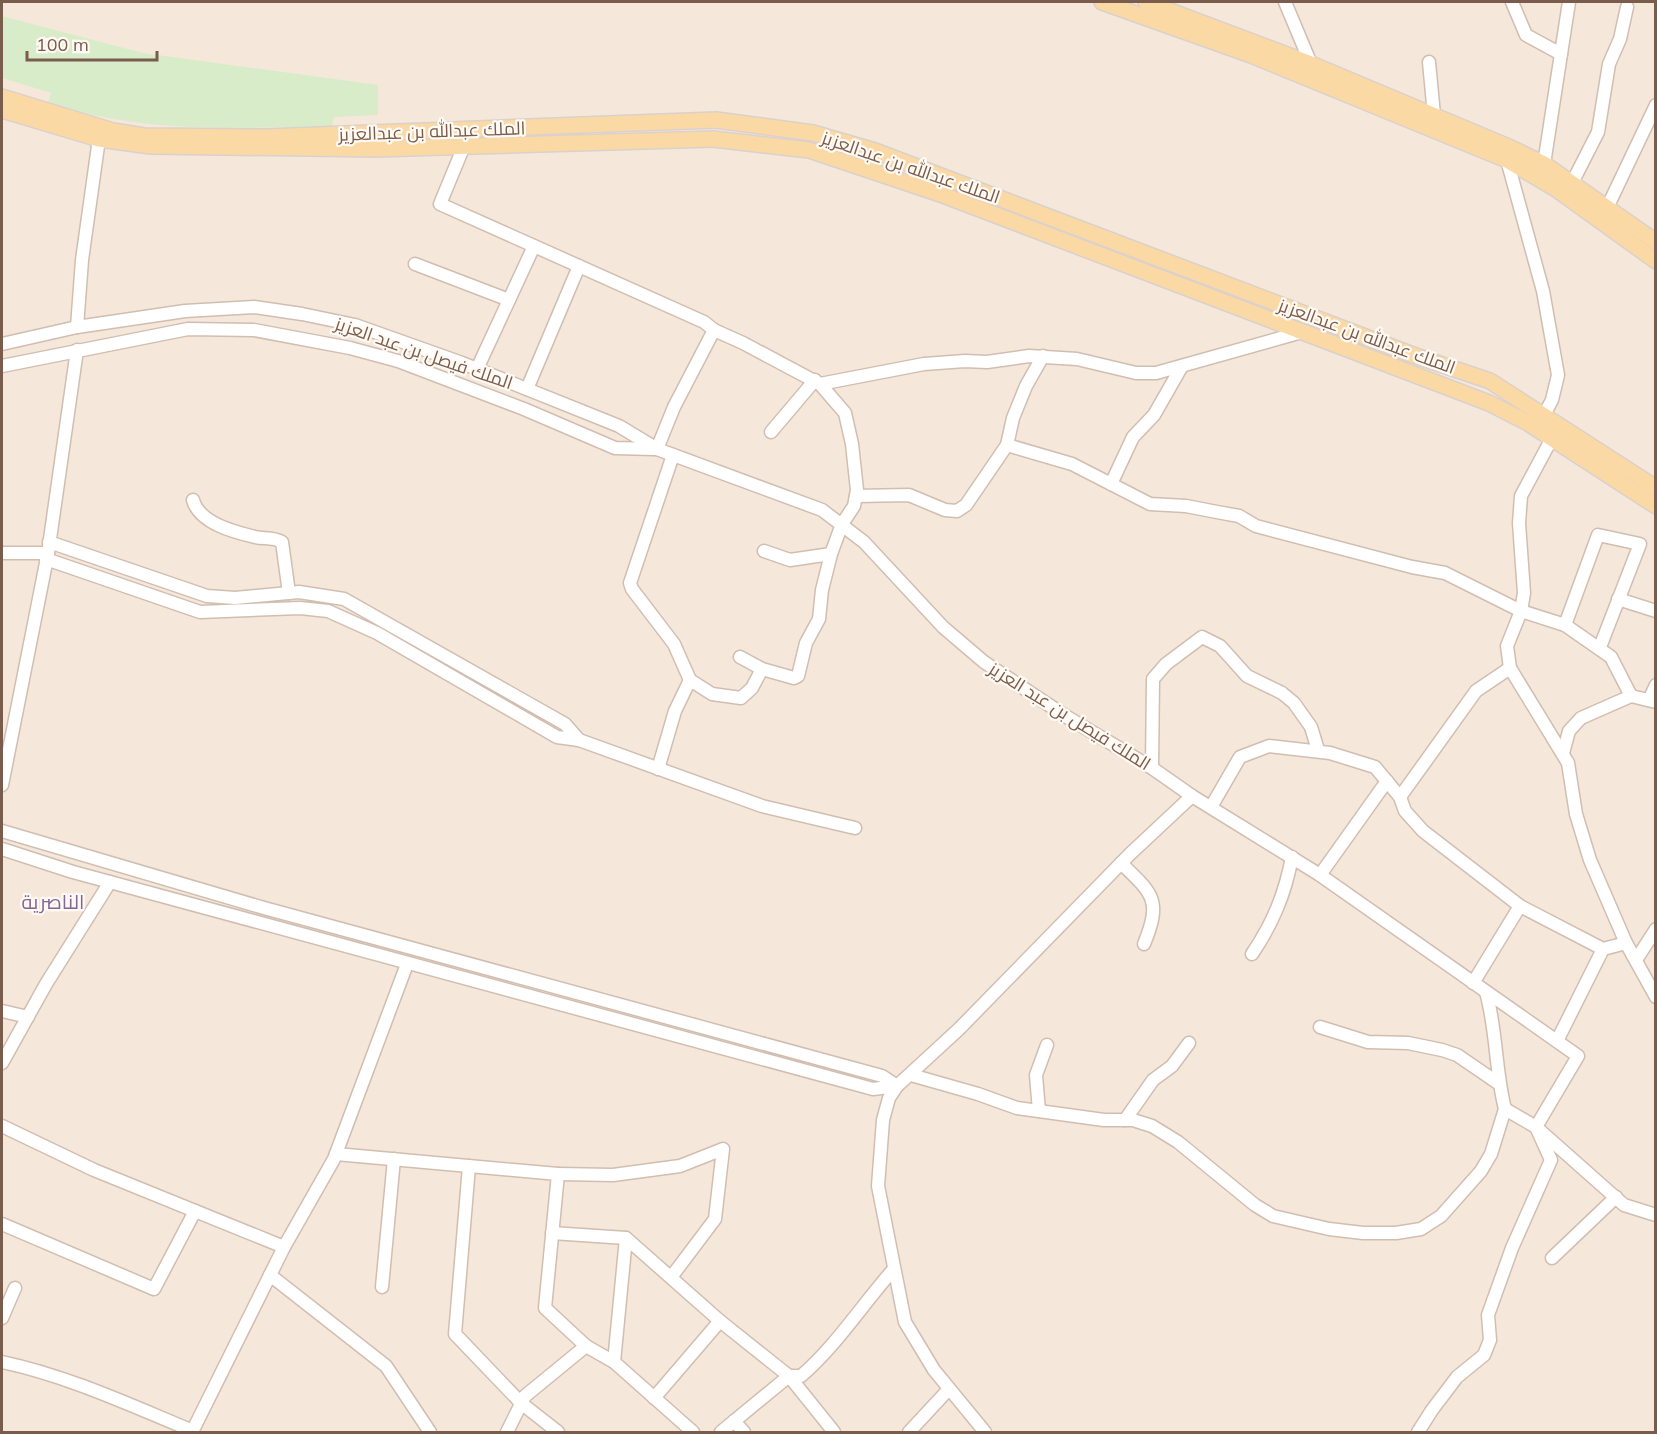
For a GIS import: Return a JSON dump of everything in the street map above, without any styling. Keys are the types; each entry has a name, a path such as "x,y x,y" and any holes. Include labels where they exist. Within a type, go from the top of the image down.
{"main road":[{"path":"1102,2 1251,55 1509,154 1544,164 1656,242"},
{"path":"1146,2 1311,64 1434,116 1509,154 1656,261"},
{"name":"الملك عبدالله بن عبدالعزيز","path":"2,97 113,131 144,136 265,137 716,120 813,133 875,151 1391,347 1490,381 1656,488"},
{"name":"الملك عبدالله بن عبدالعزيز","path":"2,110 99,139 151,146 207,149 377,149 712,139 809,150 943,195 1490,403 1528,423 1656,506"}],"street":[{"path":"1285,2 1311,64"},
{"path":"1512,2 1526,35 1562,54"},
{"path":"1544,164 1569,2"},
{"path":"1572,183 1598,132 1609,64 1620,39 1627,7"},
{"path":"1429,62 1434,116"},
{"path":"1607,208 1656,105"},
{"path":"77,327 82,260 99,139"},
{"path":"464,146 440,204 704,322 714,330 818,382 845,413 852,444 856,496 854,506 842,524 831,554 822,590 821,610 806,643 801,672 794,678 762,669 740,657"},
{"path":"1509,154 1543,291 1558,375 1552,400 1544,415"},
{"path":"477,369 534,246"},
{"path":"415,264 509,300"},
{"path":"526,389 579,266"},
{"path":"254,330 255,307"},
{"name":"الملك فيصل بن عبد العزيز","path":"2,344 77,327 185,311 255,307 355,325 477,369 619,426 657,449 822,510 872,550 943,627 984,662 1067,717 1320,875 1578,1056 1536,1127"},
{"name":"الملك فيصل بن عبد العزيز","path":"2,366 188,329 254,330 350,348 398,361 524,408 615,448 657,449"},
{"path":"657,449 674,407 714,330"},
{"path":"771,432 818,382 924,364 987,362 1043,356 1077,359 1136,372 1156,373 1302,332"},
{"path":"2,784 47,551 77,350"},
{"path":"856,496 909,495 945,510 957,511 974,496 1006,445 1013,418 1043,356"},
{"path":"1111,484 1133,436 1154,415 1182,366"},
{"path":"1551,440 1521,496 1519,523 1524,593 1521,611 1508,646 1510,668 1568,763 1581,836 1626,943 1656,997"},
{"path":"1006,445 1072,464 1150,504 1186,506 1239,516 1256,526 1412,567 1445,573 1521,611 1565,625 1600,647 1611,657 1631,696"},
{"path":"674,455 630,583 638,598 675,644 690,680 712,694 741,698 753,688 762,669"},
{"path":"193,500 198,513 215,523 255,537 282,542 289,593"},
{"path":"1565,625 1598,535 1640,544 1600,647"},
{"path":"47,551 200,612 300,608 328,611 377,633 557,737 579,740 762,806 855,828"},
{"path":"2,553 47,551 207,596 235,598 289,593 344,599 362,607 565,724 579,740"},
{"path":"764,551 790,560 831,554"},
{"path":"1618,599 1656,611"},
{"path":"1152,768 1153,679 1166,664 1203,638 1220,646 1247,675 1282,693 1294,703 1311,727 1318,750"},
{"path":"1400,797 1476,691 1510,668"},
{"path":"658,768 678,704 690,680"},
{"path":"1563,753 1569,731 1581,718 1631,696 1652,701 1656,685"},
{"path":"1210,807 1240,757 1269,746 1318,750 1374,767 1400,797 1406,811 1423,831 1520,906 1603,949 1626,943"},
{"path":"1320,875 1387,781"},
{"path":"985,1432 949,1389 905,1323 878,1186 883,1120 889,1098 897,1086 911,1075 1121,863 1192,796"},
{"path":"2,831 264,908 882,1076 897,1086"},
{"path":"2,849 110,882 407,964 873,1089 897,1086"},
{"path":"1252,954 1271,925 1283,896 1292,857"},
{"path":"1121,863 1138,879 1153,902 1153,922 1144,944"},
{"path":"2,1063 110,882"},
{"path":"1473,983 1520,906"},
{"path":"1636,960 1656,929"},
{"path":"1557,1041 1603,949"},
{"path":"2,1362 31,1368 196,1430 284,1247 336,1154 407,964"},
{"path":"911,1075 1017,1108 1125,1120 1152,1126 1178,1142 1255,1205 1273,1216 1329,1229 1396,1233 1421,1228 1441,1216 1479,1175 1491,1154 1505,1109 1498,1083 1492,1016 1486,992"},
{"path":"2,1011 28,1017"},
{"path":"1320,1027 1368,1042 1407,1043 1442,1050 1457,1055 1498,1083"},
{"path":"1125,1120 1153,1080 1172,1066 1189,1043"},
{"path":"1039,1111 1036,1075 1047,1045"},
{"path":"1505,1109 1536,1127 1624,1204 1656,1215"},
{"path":"2,1126 94,1170 284,1247"},
{"path":"1418,1432 1457,1377 1484,1355 1490,1340 1488,1315 1512,1248 1551,1160 1536,1127"},
{"path":"336,1154 558,1174 613,1175 680,1166 723,1149 715,1219 672,1276"},
{"path":"382,1287 394,1159"},
{"path":"469,1166 455,1334 521,1403 558,1432"},
{"path":"558,1174 545,1308 586,1346 614,1362 693,1432"},
{"path":"1552,1258 1616,1197"},
{"path":"2,1224 154,1289 195,1211"},
{"path":"552,1233 626,1238 672,1276 720,1321 789,1376 834,1432"},
{"path":"614,1362 626,1238"},
{"path":"721,1432 789,1376 801,1376 822,1358 862,1304 893,1270"},
{"path":"270,1275 386,1366 430,1432"},
{"path":"2,1318 15,1288"},
{"path":"654,1398 720,1321"},
{"path":"507,1432 525,1395 586,1346"},
{"path":"909,1432 949,1389"},
{"path":"734,1421 744,1432"}],"shaded area":[{"path":"2,2 1655,2 1655,1432 2,1432"}],"green space":[{"path":"2,16 143,53 378,85 378,115 334,117 332,126 224,128 154,124 84,113 48,103 51,93 2,78"}],"district":[{"name":"الناصرية","path":"53,901"}]}
